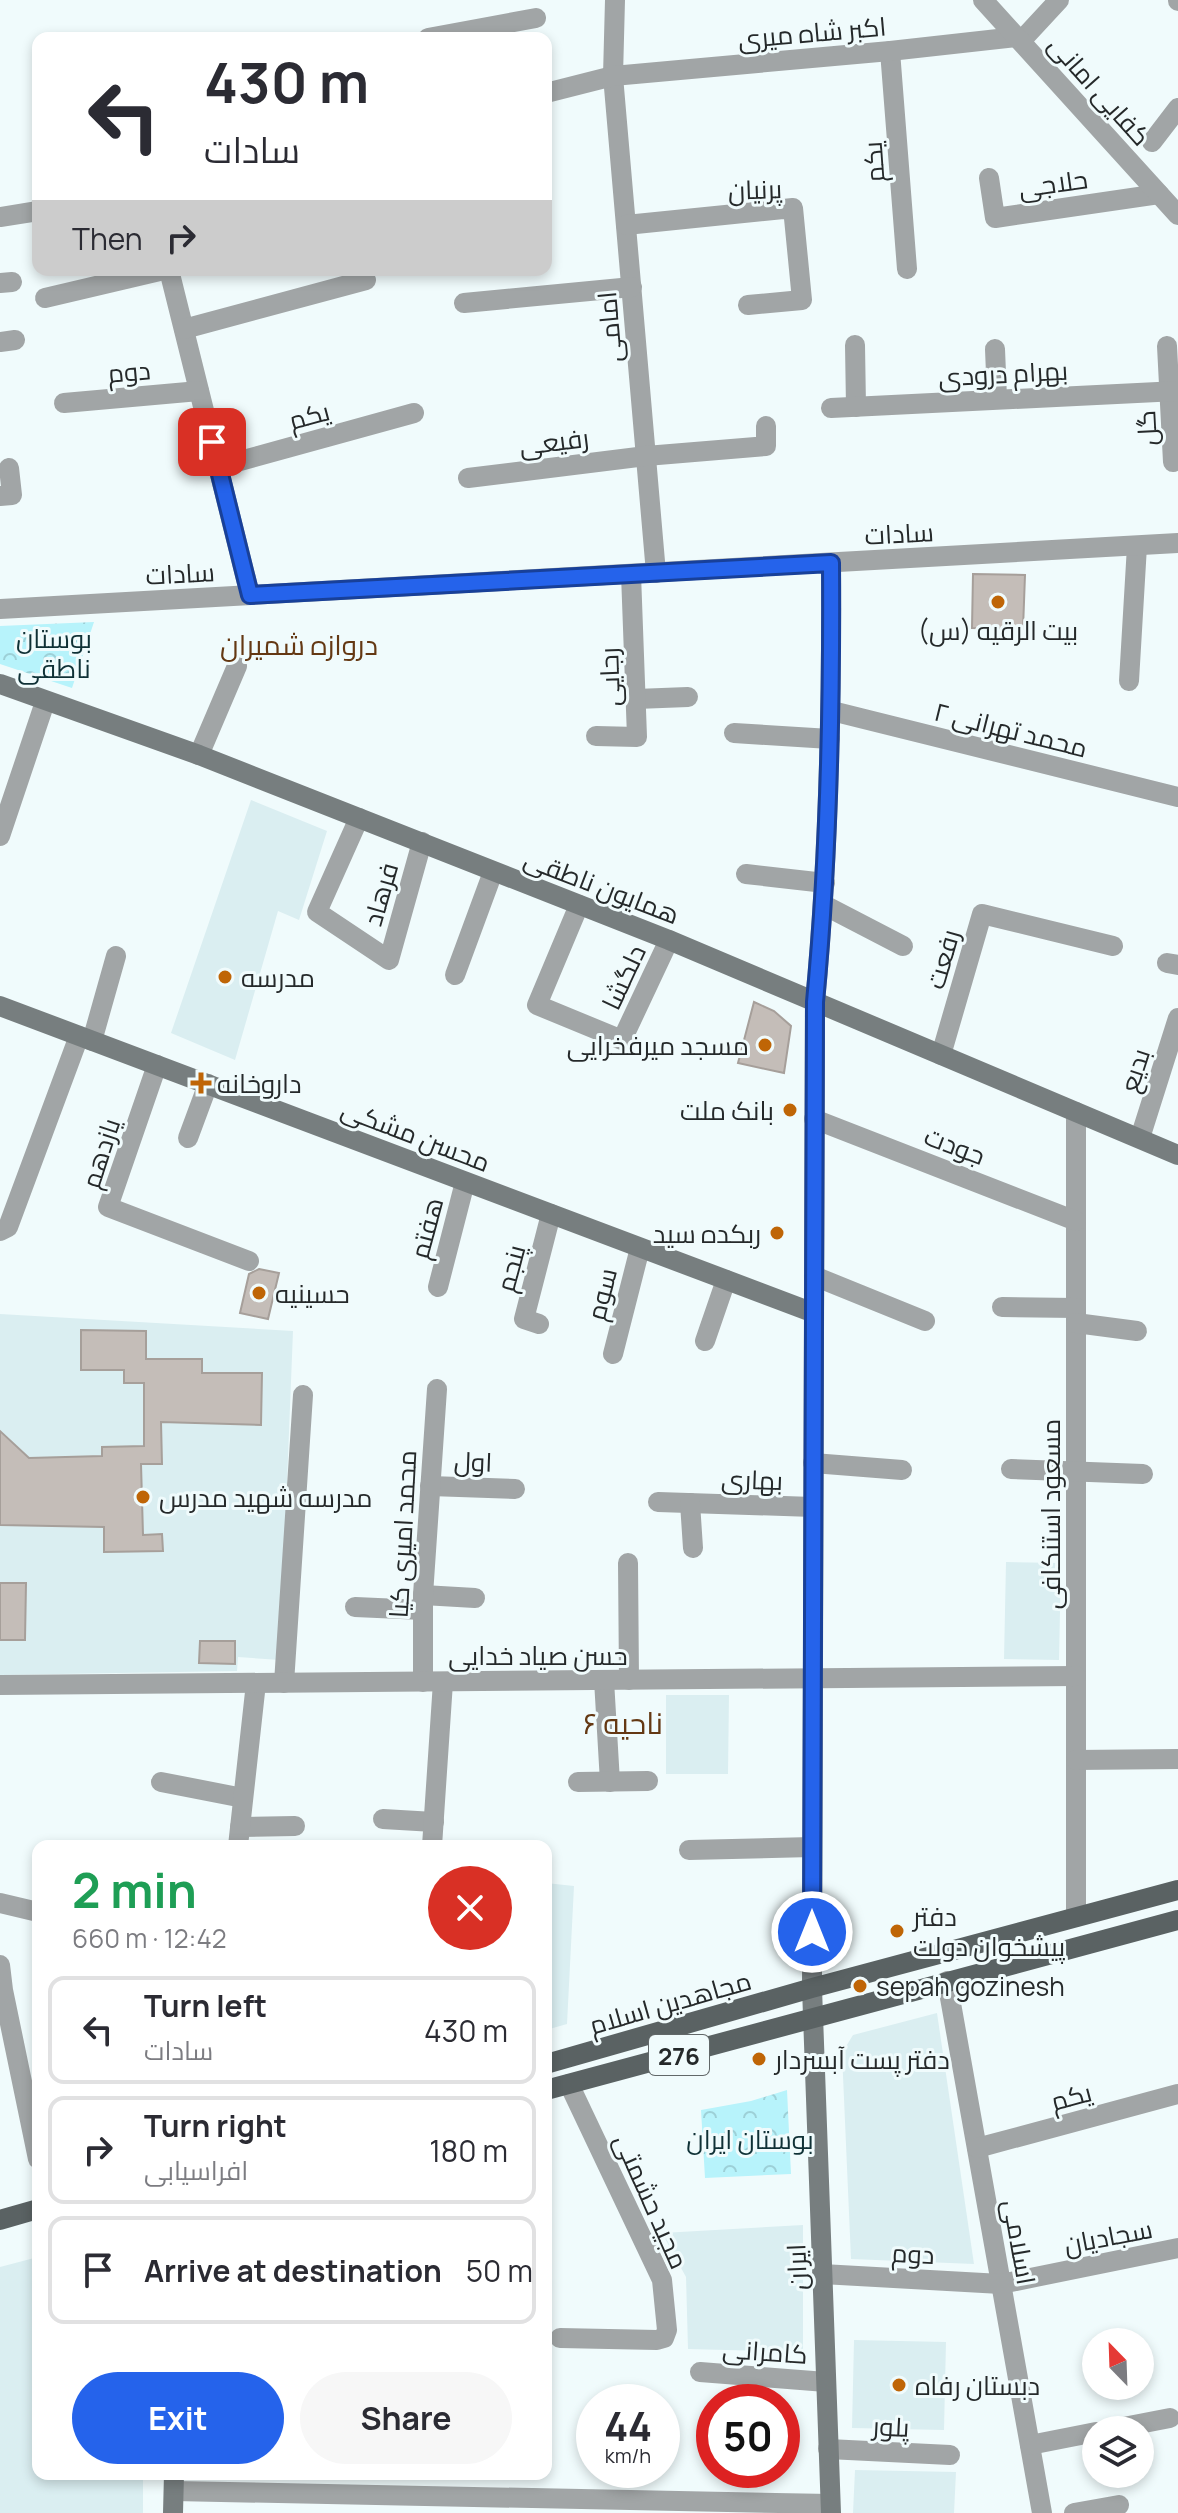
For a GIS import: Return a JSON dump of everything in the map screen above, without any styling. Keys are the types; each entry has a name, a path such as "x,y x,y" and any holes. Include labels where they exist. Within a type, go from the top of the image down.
{"main road":[{"name":"همایون ناطقی","path":"0,684 199,755 669,940 1178,1155"},
{"name":"ایران","path":"815,1002 812,1988 830,2509"},
{"name":"محسن مشکی","path":"0,1006 814,1313"},
{"name":"مجاهدین اسلام","path":"552,2062 812,1988 1178,1890"},
{"name":"مجاهدین اسلام","path":"552,2088 1178,1920"},
{"path":"0,2220 32,2211"},
{"path":"173,2513 174,2483"}],"street":[{"name":"امامی","path":"615,0 613,76 656,573"},
{"name":"کفایی امانی","path":"983,0 1178,215"},
{"path":"1018,39 1059,0"},
{"path":"485,32 536,18"},
{"name":"اکبر شاه میری","path":"552,91 613,76 1018,39"},
{"name":"یکم","path":"890,51 907,269"},
{"path":"1152,142 1178,108"},
{"name":"حلاجی","path":"989,178 995,218 1159,194"},
{"name":"پرنیان","path":"626,225 793,208 802,300 748,305"},
{"path":"0,217 32,212"},
{"path":"45,298 141,276"},
{"path":"169,276 250,595"},
{"path":"184,329 366,280"},
{"path":"464,303 632,287"},
{"path":"855,345 856,407"},
{"path":"1167,346 1174,391"},
{"path":"995,349 997,398"},
{"name":"دوم","path":"64,403 199,391"},
{"name":"بهرام درودی","path":"831,408 1174,391"},
{"name":"گل","path":"1173,462 1174,391"},
{"name":"یکم","path":"218,467 414,413"},
{"path":"646,456 766,446 766,426"},
{"name":"رفیعی","path":"468,478 646,456"},
{"path":"6,496 9,468"},
{"name":"سادات","path":"0,609 1178,543"},
{"path":"1129,681 1137,546"},
{"path":"815,1002 824,905 832,711 831,563"},
{"name":"رجایی","path":"596,736 637,737 631,574"},
{"path":"199,755 237,666"},
{"path":"636,699 688,697"},
{"path":"0,836 45,702"},
{"name":"محمد تهرانی ۲","path":"832,711 1178,797"},
{"path":"734,733 830,739"},
{"name":"فرهاد","path":"359,818 317,912 389,960 422,842"},
{"path":"455,975 493,872"},
{"path":"746,874 825,883"},
{"name":"دلگشا","path":"579,905 537,1005 622,1040 669,940"},
{"path":"824,905 903,946"},
{"name":"رفعت","path":"941,1055 982,914 1113,946"},
{"path":"0,1231 8,1227 116,956"},
{"name":"بدیع","path":"1140,1138 1178,1018"},
{"name":"یازدهم","path":"157,1065 108,1207 249,1261"},
{"path":"188,1138 208,1084"},
{"name":"مسعود استنکافی","path":"1076,1112 1076,1917"},
{"name":"جودت","path":"814,1119 1076,1221"},
{"name":"هفتم","path":"438,1287 465,1182"},
{"name":"پنجم","path":"539,1324 524,1319 551,1214"},
{"name":"سوم","path":"613,1354 640,1248"},
{"path":"814,1276 925,1321"},
{"path":"705,1341 726,1280"},
{"path":"1002,1307 1076,1316 1137,1331"},
{"name":"محمد امیری کیا","path":"432,1840 433,1682 423,1602 437,1389"},
{"path":"284,1683 303,1395"},
{"path":"813,1463 902,1470"},
{"path":"1011,1469 1143,1474"},
{"name":"اول","path":"430,1486 515,1489"},
{"name":"بهاری","path":"658,1502 813,1507"},
{"name":"بهاری","path":"690,1503 693,1548"},
{"path":"628,1563 629,1680"},
{"path":"355,1607 475,1598"},
{"name":"حسن صیاد خدایی","path":"0,1685 1076,1676"},
{"path":"604,1680 610,1782"},
{"path":"256,1683 239,1836 295,1826"},
{"path":"1076,1760 1178,1759"},
{"path":"578,1782 648,1781"},
{"path":"161,1782 243,1798"},
{"path":"383,1819 434,1822"},
{"path":"689,1850 812,1847"},
{"path":"0,1903 32,1911"},
{"path":"0,1965 2,1989 32,2131"},
{"name":"اسلامی","path":"947,1981 1042,2513"},
{"name":"مجید حشمتی","path":"560,2338 657,2340 664,2338 667,2330 662,2280 569,2084"},
{"name":"یکم","path":"977,2148 1178,2094"},
{"name":"سجادیان","path":"1001,2284 1178,2248"},
{"name":"دوم","path":"822,2274 1001,2284"},
{"name":"کامرانی","path":"700,2372 826,2382"},
{"path":"1154,2421 1170,2418"},
{"path":"1030,2445 1082,2435"},
{"name":"پلور","path":"828,2449 950,2455"},
{"path":"174,2483 367,2504 830,2509"},
{"path":"1074,2513 1119,2505"}],"shaded area":[{"name":"مدرسه","path":"251,800 327,831 299,920 278,911 235,1060 171,1033"},
{"name":"مدرسه شهید مدرس","path":"0,1314 293,1331 280,1660 238,1657 237,1671 0,1675"},
{"path":"1006,1562 1061,1563 1059,1660 1004,1659"},
{"path":"666,1695 729,1695 728,1774 666,1774"},
{"path":"552,1884 574,1886 567,2024 552,2028"},
{"path":"937,2013 974,2264 851,2259 842,2053 853,2035"},
{"path":"803,2225 803,2352 688,2349 686,2277 662,2233"},
{"path":"32,2259 32,2480 143,2480 143,2513 0,2513 0,2267"},
{"name":"دبستان رفاه","path":"854,2340 946,2342 944,2430 852,2428"},
{"path":"855,2470 956,2472 954,2513 853,2513"}],"green space":[{"name":"بوستان ناطقی","path":"94,622 72,688 0,664 0,626"},
{"name":"بوستان ایران","path":"787,2090 791,2174 705,2178 701,2110 751,2101"}],"building":[{"name":"بیت الرقیه (س)","path":"973,574 1025,575 1023,629 972,628"},
{"name":"مسجد میرفخرایی","path":"754,1002 774,1011 791,1026 784,1073 738,1063"},
{"name":"حسینیه","path":"259,1269 279,1273 268,1319 240,1313 249,1274"},
{"path":"81,1330 146,1331 146,1359 202,1359 202,1373 262,1373 261,1425 161,1422 162,1464 141,1464 143,1535 162,1534 163,1551 104,1552 104,1527 0,1525 0,1431 29,1458 102,1456 102,1447 144,1446 144,1383 124,1383 124,1370 81,1370"},
{"path":"0,1583 26,1583 25,1640 0,1640"},
{"path":"200,1641 235,1641 235,1664 199,1663"}],"place":[{"name":"بیت الرقیه (س)","path":"998,602"},
{"name":"مدرسه","path":"225,977"},
{"name":"مسجد میرفخرایی","path":"765,1045"},
{"name":"داروخانه","path":"201,1083"},
{"name":"بانک ملت","path":"790,1110"},
{"name":"ربکده سید","path":"777,1233"},
{"name":"حسینیه","path":"259,1293"},
{"name":"مدرسه شهید مدرس","path":"143,1497"},
{"name":"دفتر پیشخوان دولت","path":"897,1931"},
{"name":"sepah gozinesh","path":"860,1986"},
{"name":"دفتر پست آبسردار","path":"759,2059"},
{"name":"دبستان رفاه","path":"899,2385"}],"district":[{"name":"دروازه شمیران","path":"299,644"},
{"name":"ناحیه ۶","path":"623,1722"}],"route":[{"path":"212,442 250,595 831,563 832,711 824,905 815,1002 812,1932"}]}
